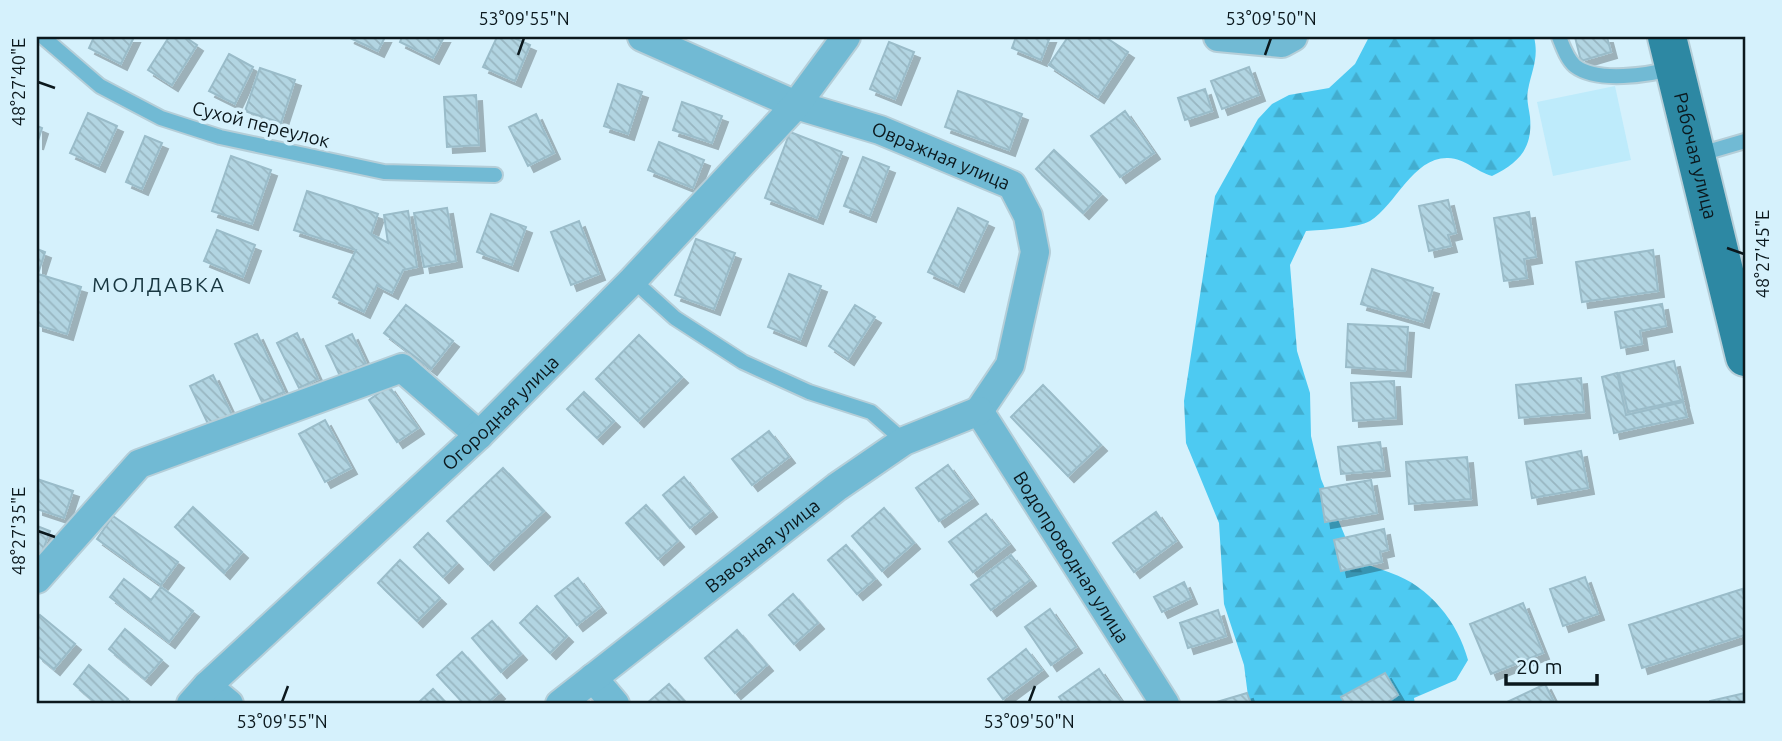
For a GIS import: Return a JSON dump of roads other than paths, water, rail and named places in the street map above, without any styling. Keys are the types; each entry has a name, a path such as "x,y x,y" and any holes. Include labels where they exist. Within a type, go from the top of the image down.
{"main road":[{"name":"Рабочая улица","path":"1671,52 1745,357"}],"street":[{"name":"Овражная улица","path":"642,37 796,105 880,130 1012,185 1028,216 1035,252 1010,365 979,411"},
{"name":"Огородная улица","path":"199,695 478,435 633,280 796,105 846,37"},
{"path":"1218,37 1282,43 1293,37"},
{"path":"37,579 139,464 402,368 478,435"},
{"name":"Взвозная улица","path":"560,704 837,487 904,441 979,411"},
{"name":"Водопроводная улица","path":"979,411 1165,704"},
{"path":"593,678 615,704"},
{"path":"199,695 229,704"}],"lane":[{"name":"Сухой переулок","path":"43,37 100,86 161,118 220,137 384,172 495,175"},
{"path":"1559,37 1573,64 1584,72 1647,75 1671,52"},
{"path":"1696,155 1745,141"},
{"path":"633,280 676,318 743,362 809,392 871,412 904,441"}],"district":[{"name":"МОЛДАВКА","path":"159,285"}]}
